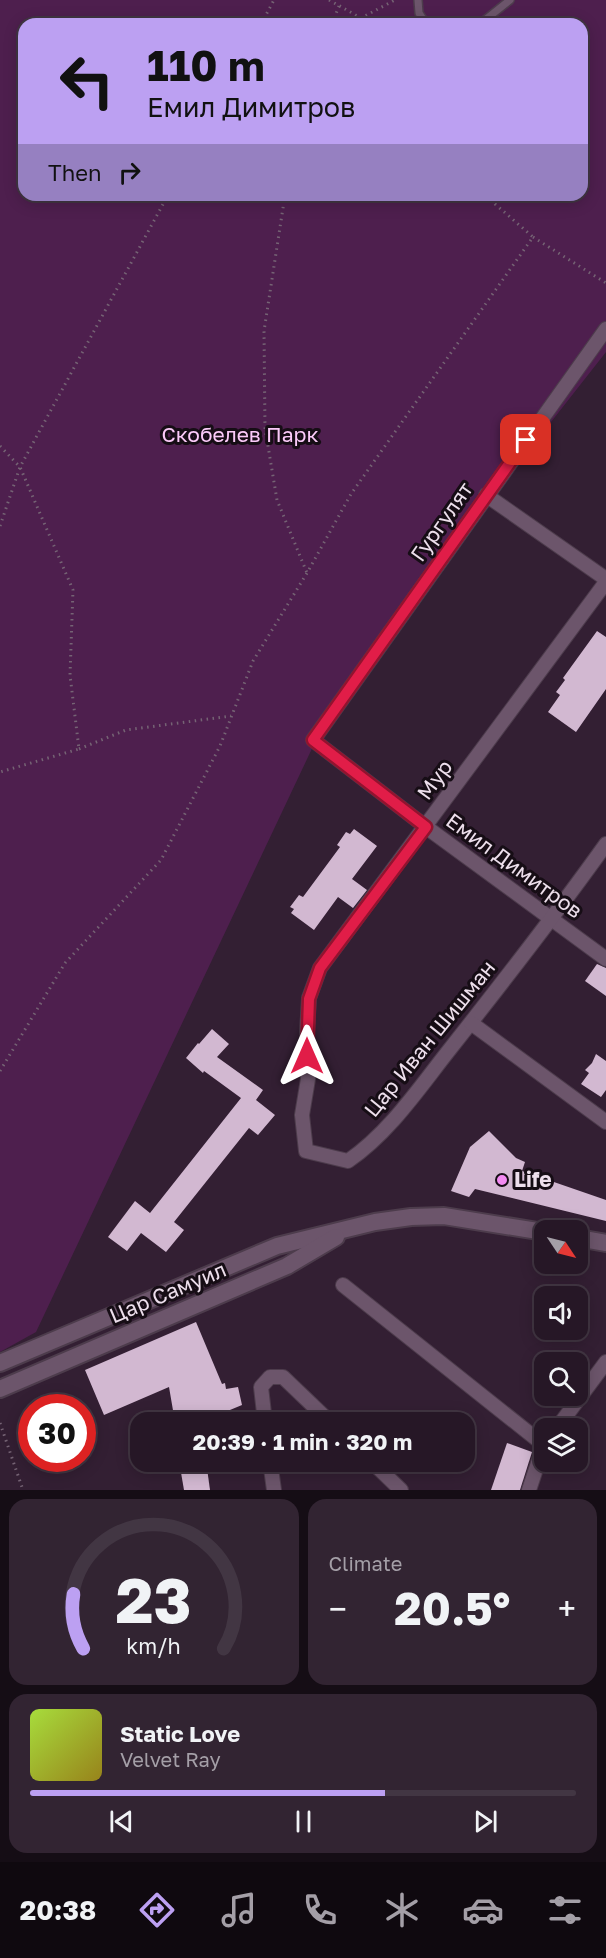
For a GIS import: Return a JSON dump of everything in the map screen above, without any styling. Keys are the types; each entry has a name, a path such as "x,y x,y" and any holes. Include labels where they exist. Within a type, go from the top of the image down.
{"street":[{"name":"Гургулят","path":"313,740 606,329"},
{"path":"486,495 606,580"},
{"name":"Мур","path":"308,1079 309,999 320,968 606,580"},
{"name":"Емил Димитров","path":"313,740 426,827 606,959"},
{"name":"Цар Иван Шишман","path":"308,1079 302,1115 306,1151 348,1161 369,1147 402,1110 551,920 606,844"},
{"path":"471,1023 606,1122"},
{"name":"Цар Самуил","path":"0,1363 277,1246 349,1228 411,1217 444,1216 534,1230"},
{"name":"Цар Самуил","path":"0,1389 287,1266 349,1228"},
{"path":"588,1240 606,1243"},
{"path":"343,1285 534,1437"},
{"path":"564,1418 606,1362"},
{"path":"264,1412 261,1387 270,1377 284,1377 320,1412"},
{"path":"272,1472 274,1490"},
{"path":"381,1472 400,1490"},
{"path":"529,1490 535,1472"}],"lane":[{"path":"418,0 419,13 422,18"},
{"path":"488,18 510,0"}],"path":[{"path":"264,18 274,0"},
{"path":"329,0 361,18 395,0"},
{"path":"334,18 339,6"},
{"path":"0,526 20,467 165,201"},
{"path":"284,201 264,331 264,428 277,500 307,573"},
{"path":"493,201 533,237 606,283"},
{"path":"0,1071 65,963 161,860 220,746 253,662 351,494 533,237"},
{"path":"0,446 20,467 73,590 70,675 79,749"},
{"path":"0,772 79,749 126,730 232,716"},
{"path":"0,1423 23,1490"}],"green space":[{"name":"Скобелев Парк","path":"0,0 606,0 606,352 485,506 317,738 36,1332 0,1352"}],"building":[{"path":"597,631 606,637 606,689 576,732 548,712 560,695 556,692 565,680 563,678"},
{"path":"354,829 377,846 352,879 367,890 353,908 338,897 314,930 291,913 294,909 290,907 299,895 303,897 340,847 337,845 346,832 350,834"},
{"path":"597,964 606,968 606,996 585,981"},
{"path":"212,1029 229,1044 217,1057 263,1090 256,1100 275,1115 258,1135 249,1128 174,1222 184,1230 166,1252 141,1233 127,1251 108,1237 135,1201 150,1213 241,1098 204,1071 203,1073 186,1058"},
{"path":"596,1054 606,1061 606,1090 601,1097 581,1084 589,1073 585,1070 592,1063"},
{"name":"Life","path":"489,1131 516,1158 525,1162 522,1171 606,1200 606,1221 475,1189 469,1197 451,1191 470,1147"},
{"path":"196,1322 222,1384 225,1383 226,1389 238,1387 242,1405 225,1412 173,1412 169,1387 104,1415 85,1370"},
{"path":"507,1443 532,1452 520,1490 491,1490"},
{"path":"181,1472 208,1472 210,1490 184,1490"}],"place":[{"name":"Life","path":"502,1180"}],"route":[{"path":"307,1056 309,999 320,968 426,827 313,740 526,440"}]}
